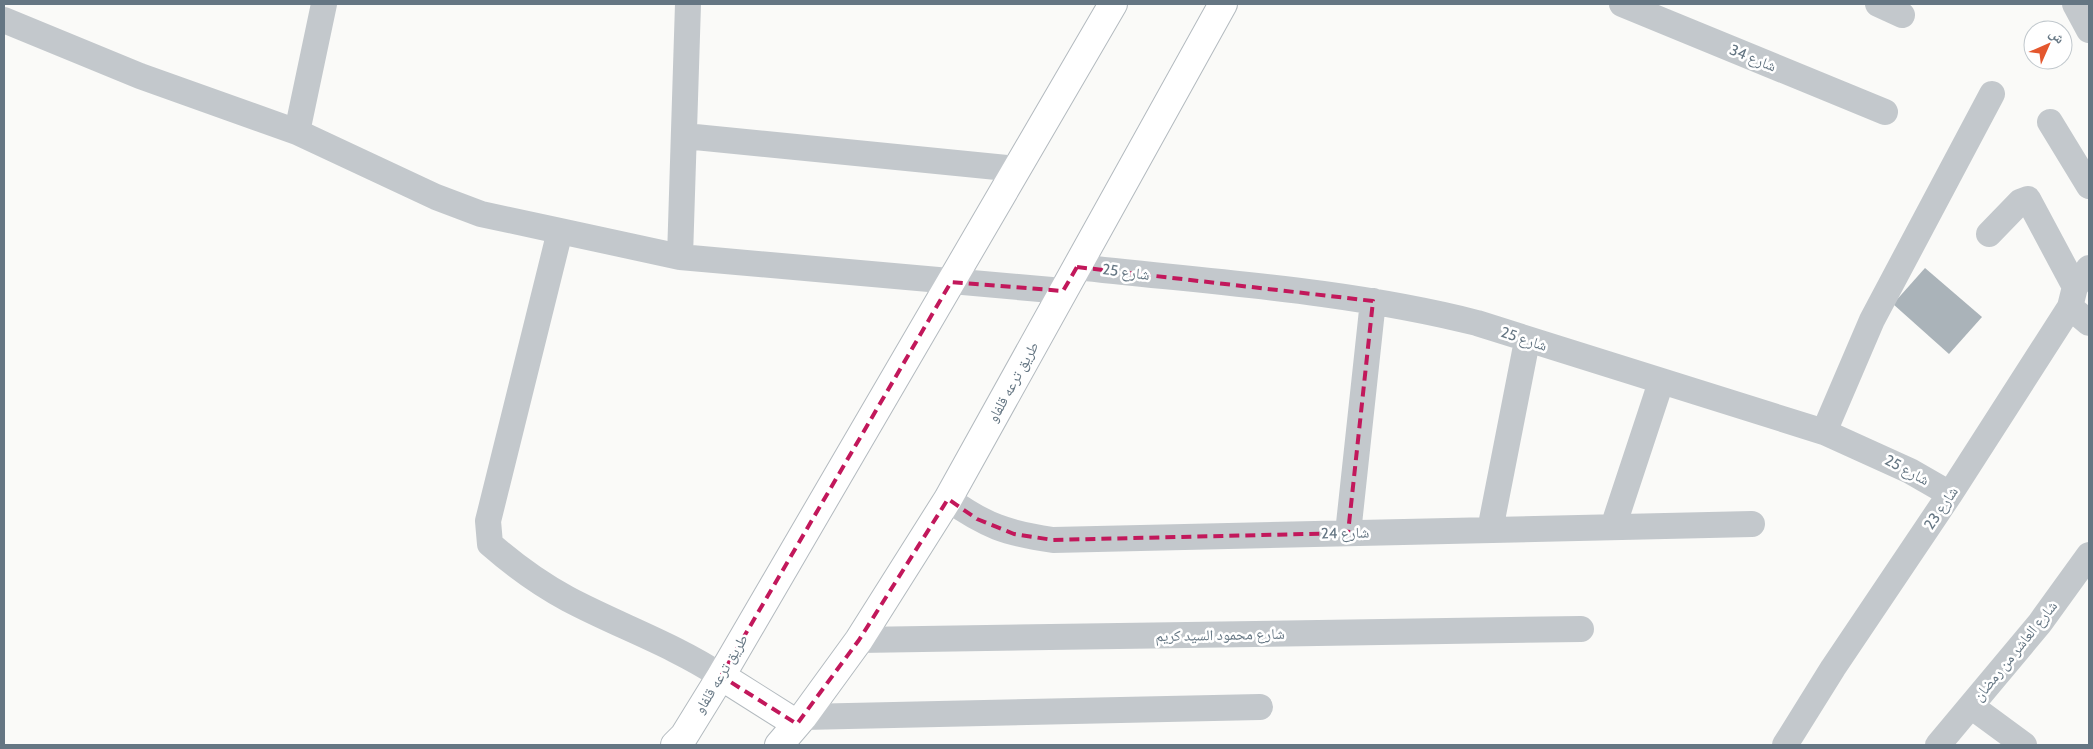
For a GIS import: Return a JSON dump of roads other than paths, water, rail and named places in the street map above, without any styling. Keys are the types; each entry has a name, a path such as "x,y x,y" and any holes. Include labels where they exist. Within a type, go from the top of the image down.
{"street":[{"path":"297,132 324,4"},
{"path":"680,257 688,4"},
{"name":"طريق ترعه قلفاو","path":"675,745 684,736 721,676 1113,4"},
{"name":"طريق ترعه قلفاو","path":"792,733 859,640 948,499 1223,4"},
{"name":"شارع 34","path":"1622,4 1885,112"},
{"path":"1878,4 1902,15"},
{"path":"2075,4 2089,30"},
{"path":"4,20 140,76 297,132 445,200 481,214 680,257 1063,291"},
{"path":"1824,432 1872,320 1992,94"},
{"path":"2050,122 2089,186"},
{"path":"685,136 1016,169"},
{"path":"1989,234 2020,202 2028,199 2081,296"},
{"path":"560,231 488,521 490,544 514,565 568,599 670,645 721,676 792,733 1260,707"},
{"name":"شارع 25","path":"1077,267 1373,301 1425,310 1477,323 1527,341 1824,432 1902,466 1950,494"},
{"name":"شارع 23","path":"1785,745 1833,668 2081,296"},
{"path":"1348,533 1373,301"},
{"path":"1490,530 1527,341"},
{"path":"1613,527 1661,382"},
{"name":"شارع 24","path":"948,499 977,519 1014,534 1053,540 1752,524"},
{"name":"شارع العاشر من رمضان","path":"1938,745 2040,622 2089,555"},
{"name":"شارع محمود السيد كريم","path":"859,640 1581,629"},
{"path":"1971,706 2024,745"}]}
